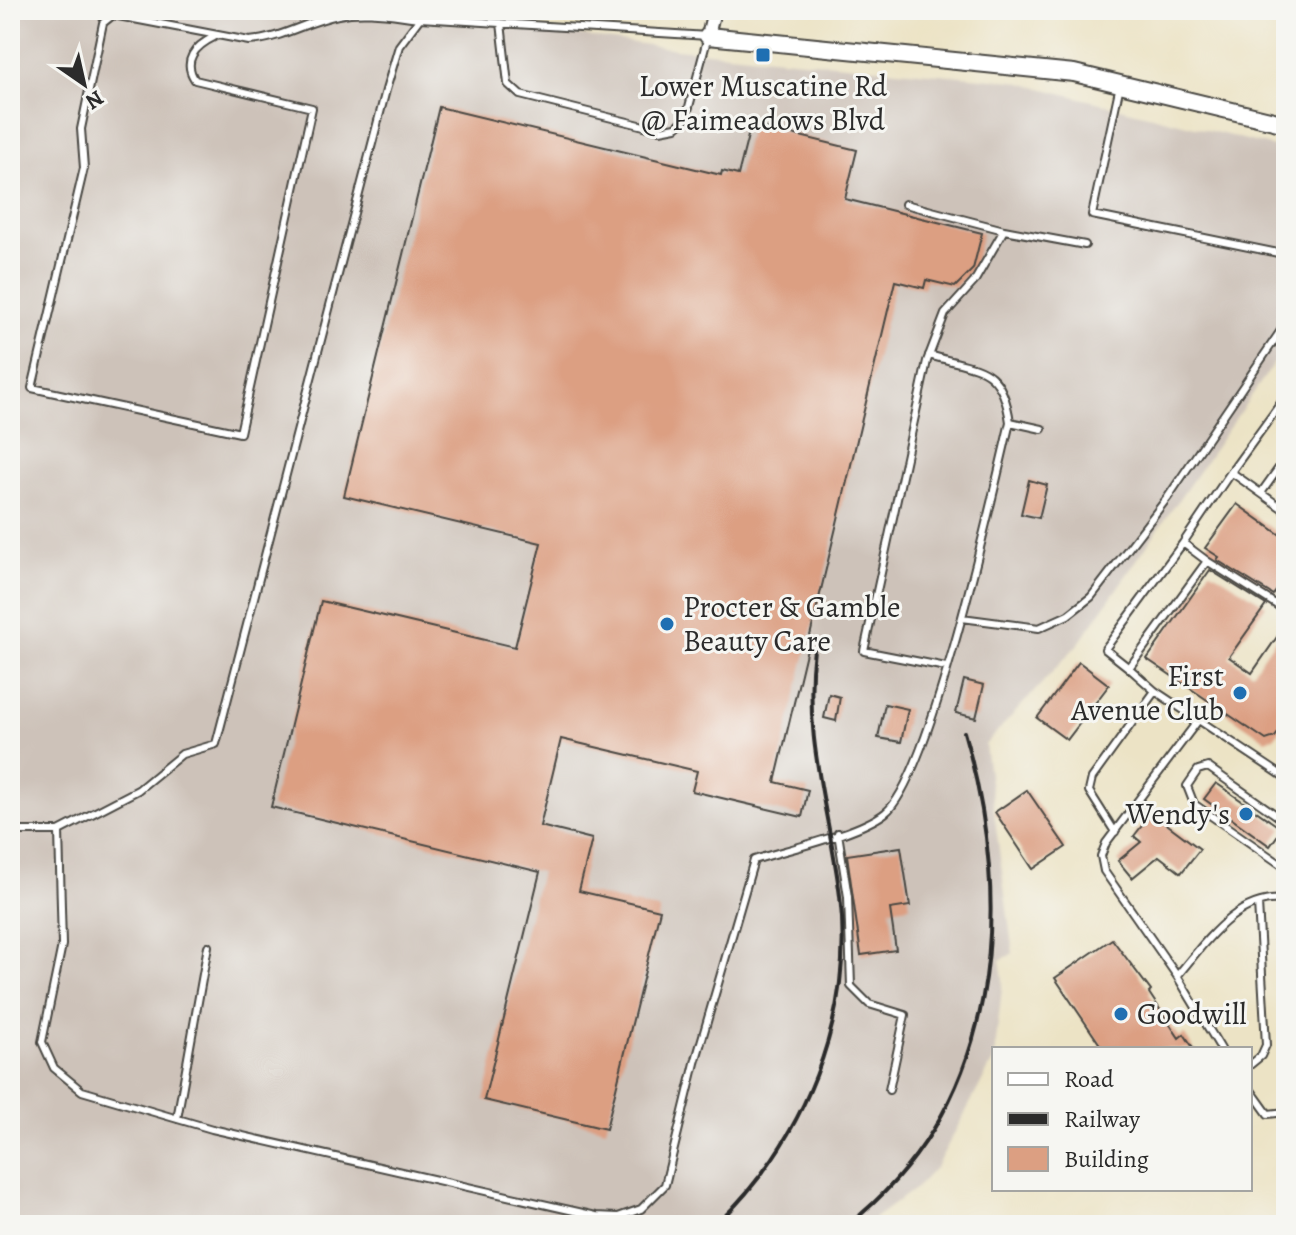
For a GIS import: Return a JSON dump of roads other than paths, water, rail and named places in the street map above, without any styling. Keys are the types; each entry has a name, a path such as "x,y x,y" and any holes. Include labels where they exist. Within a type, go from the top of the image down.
{"street":[{"path":"714,10 708,36 1074,73 1286,124"}],"lane":[{"path":"214,37 203,42 189,59 188,71 195,80 312,108 240,433 32,388 84,168 81,129 103,23 113,15 214,37 270,39 336,15 353,13 708,36 686,118 676,127 660,130 520,95 508,84 501,23"},
{"path":"10,831 59,831 138,790 182,754 216,744 386,90 399,46 420,18"},
{"path":"1120,84 1092,215 1283,254 1286,243"},
{"path":"905,204 1004,230 1085,245"},
{"path":"946,667 864,651 929,355 945,314 974,282 1004,230"},
{"path":"962,618 1039,628 1068,615 1091,597 1168,497 1286,323"},
{"path":"59,831 62,945 42,1042 54,1068 82,1091 177,1119 596,1216 618,1217 641,1209 665,1185 695,1063 754,860 838,833 886,812 911,773 962,618 1010,422 1006,392 991,374 929,355"},
{"path":"1286,396 1105,649 1155,691 1200,718 1286,778"},
{"path":"1010,422 1042,429"},
{"path":"1261,493 1286,458"},
{"path":"1231,472 1286,511"},
{"path":"1183,543 1280,607 1286,598"},
{"path":"1129,668 1207,561"},
{"path":"1115,832 1089,791 1092,778 1155,691"},
{"path":"1200,718 1115,832 1101,856 1104,871 1177,976 1220,1047"},
{"path":"1286,822 1208,767 1198,770 1187,786 1194,804 1286,868"},
{"path":"838,833 848,897 851,986 869,1004 905,1015 889,1090"},
{"path":"1177,976 1222,925 1258,903 1286,900"},
{"path":"1252,1063 1261,1056 1266,1045 1258,903"},
{"path":"177,1119 208,946"},
{"path":"1252,1092 1268,1114 1286,1112"}],"railway":[{"path":"716,1225 747,1192 774,1156 797,1117 816,1075 830,1032 839,987 843,942 840,896 814,743 814,649"},
{"path":"848,1225 899,1176 938,1122 965,1062 982,999 990,933 989,866 980,798 964,732"}],"place":[{"name":"Lower Muscatine Rd @ Faimeadows Blvd","path":"763,55"},
{"name":"Procter & Gamble Beauty Care","path":"667,624"},
{"name":"First Avenue Club","path":"1240,693"},
{"name":"Wendy's","path":"1246,814"},
{"name":"Goodwill","path":"1121,1014"}]}
